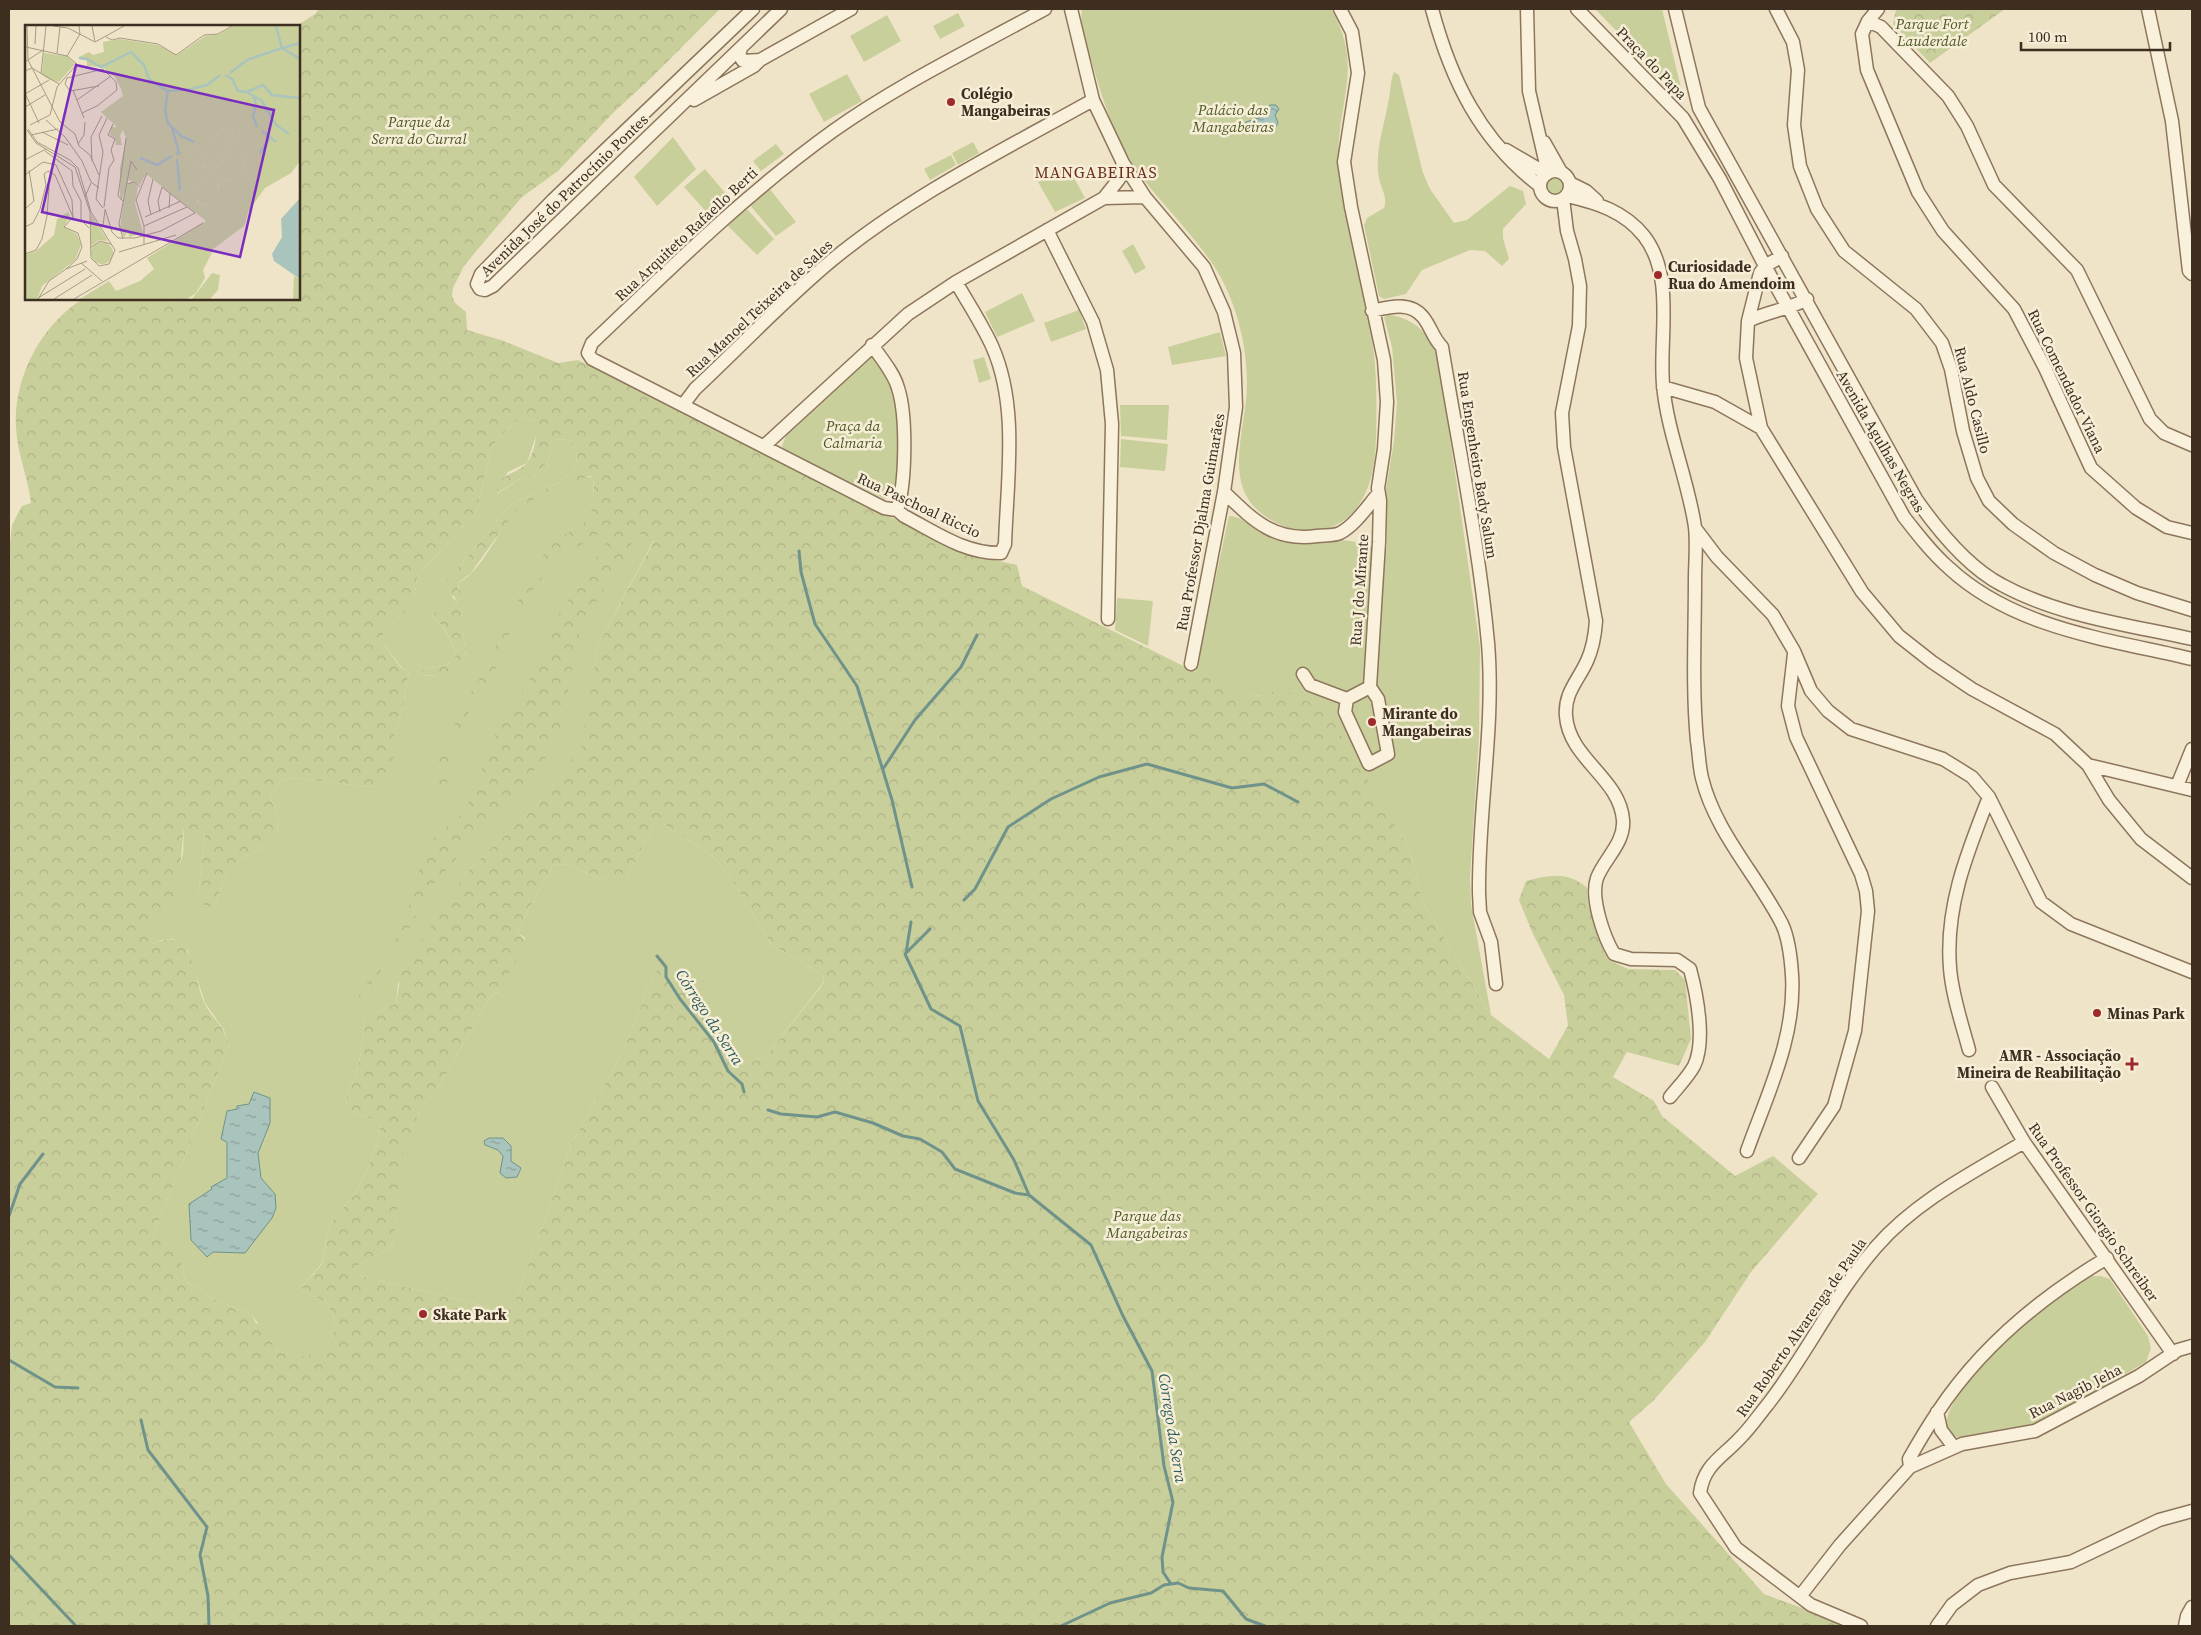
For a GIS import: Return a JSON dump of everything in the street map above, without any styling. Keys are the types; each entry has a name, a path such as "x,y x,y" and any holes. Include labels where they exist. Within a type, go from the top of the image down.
{"street":[{"name":"Avenida José do Patrocínio Pontes","path":"753,9 520,234 482,274 477,284 480,289 485,290 493,286 781,9"},
{"path":"676,110 851,9"},
{"name":"Rua Arquiteto Rafaello Berti","path":"588,353 592,343 726,216 779,172 834,131 896,89 1045,9"},
{"name":"Rua Professor Djalma Guimarães","path":"1071,9 1093,100 1123,163 1145,197 1204,267 1224,312 1236,376 1236,407 1224,492 1192,664"},
{"path":"1340,9 1352,32 1358,73 1344,162 1372,311"},
{"path":"1432,9 1457,82 1471,112 1521,172 1540,186 1543,195 1550,200 1567,231 1575,259 1580,296 1579,326 1562,413 1564,447 1596,621 1594,641 1587,662 1567,696 1566,716 1569,734 1578,750 1619,801 1624,821 1621,837 1597,879 1596,902 1608,945 1614,954 1631,959 1677,960 1690,969 1696,991 1700,1048 1694,1066 1670,1097"},
{"path":"1527,9 1529,91 1547,174 1540,186"},
{"name":"Praça do Papa","path":"1576,9 1683,118"},
{"name":"Praça do Papa","path":"1675,9 1699,108"},
{"name":"Rua Aldo Casillo","path":"1776,9 1793,42 1798,70 1794,125 1800,166 1817,209 1844,251 1916,308 1942,343 1951,369 1968,450 1977,478 1990,501 2013,524 2054,553 2095,575 2137,593 2192,610"},
{"path":"1878,9 1868,22 1881,27 1948,96 1966,126 1994,185 2077,270 2150,419 2164,433 2192,445"},
{"path":"2148,9 2172,121 2184,206 2189,271 2192,274"},
{"name":"Rua Comendador Viana","path":"1868,22 1862,34 1867,70 1918,192 1943,231 2014,308 2045,368 2091,468 2136,508 2167,527 2192,533"},
{"path":"741,48 739,55 743,61 760,60"},
{"name":"Rua Manoel Teixeira de Sales","path":"682,405 695,389 831,262 852,246 949,181 1093,100"},
{"path":"1683,118 1699,108"},
{"name":"Avenida Agulhas Negras","path":"1699,108 1916,499 1935,527 1960,553 2000,584 2034,600 2089,616 2192,639"},
{"name":"Avenida Agulhas Negras","path":"1683,118 1720,179 1765,266 1904,517 1925,544 1950,569 1989,598 2030,619 2058,628 2192,658"},
{"path":"1537,129 1561,172 1567,193 1567,231"},
{"path":"1498,145 1547,174 1561,172"},
{"path":"764,446 908,314 956,282 1104,198 1118,179 1123,163"},
{"path":"1550,200 1567,193 1586,191 1599,203 1629,221 1645,237 1659,265 1663,305 1661,352 1663,387 1695,528 1695,714 1701,775 1707,794 1744,864 1782,925 1789,950 1792,978 1791,1019 1782,1054 1747,1151"},
{"path":"1104,198 1145,197"},
{"path":"1047,230 1093,322 1107,370 1112,424 1108,619"},
{"path":"1782,256 1765,266 1754,292 1748,321 1746,358 1760,428 1862,592 1899,636 1932,662 1972,688 2055,734 2088,765 2109,800 2141,839 2192,878"},
{"name":"Rua Paschoal Riccio","path":"588,353 592,359 884,508 897,510 904,516 968,549 986,553 1001,553 1005,544 1008,434 1006,400 992,346 956,282"},
{"path":"1754,292 1767,312"},
{"path":"1748,321 1767,312 1789,309 1807,300"},
{"name":"Rua Engenheiro Bady Salum","path":"1372,311 1393,306 1405,307 1414,311 1423,317 1435,340 1442,347 1476,553 1488,644 1488,741 1478,893 1480,912 1491,942 1496,984"},
{"name":"Rua J do Mirante","path":"1370,687 1379,542 1380,501 1378,494 1387,402 1384,360 1372,311"},
{"path":"872,345 898,386 901,399 903,422 902,496 897,510"},
{"path":"1663,387 1715,402 1760,428"},
{"path":"1224,492 1262,526 1285,536 1303,538 1339,533 1359,517 1378,494"},
{"path":"1695,528 1717,557 1773,615 1794,651 1811,691 1828,711 1851,729 1943,759 1972,777 1989,798 2041,902 2071,924 2192,972"},
{"path":"1794,651 1788,706 1796,737 1861,874 1866,891 1868,912 1855,1031 1850,1050 1834,1106 1799,1158"},
{"path":"1303,674 1310,684 1347,699 1370,687 1378,699 1388,754 1369,764 1345,712 1347,699"},
{"path":"2177,786 2192,749"},
{"path":"2088,765 2192,790"},
{"path":"1969,1050 1950,968 1950,912 1969,846 1989,798"},
{"name":"Rua Professor Giorgio Schreiber","path":"1992,1087 2024,1142 2173,1354"},
{"name":"Rua Roberto Alvarenga de Paula","path":"1861,1626 1811,1605 1801,1595 1736,1548 1700,1493 1706,1470 1741,1438 1774,1396 1828,1312 1876,1247 1911,1214 1934,1196 2024,1142"},
{"name":"Rua Nagib Jeha","path":"1910,1467 1909,1458 1937,1412 1978,1362 2020,1319 2075,1277 2107,1258"},
{"name":"Rua Nagib Jeha","path":"1801,1595 1840,1545 1910,1467 1953,1446 2035,1432 2139,1376 2173,1354 2192,1346"},
{"path":"1937,1412 1941,1430 1953,1446"},
{"path":"1937,1626 1952,1606 1978,1585 2010,1573 2072,1562 2159,1520 2192,1511"},
{"path":"2185,1626 2187,1616 2192,1607"}],"green space":[{"name":"Parque das Mangabeiras","path":"319,9 720,9 614,112 558,171 522,197 464,266 453,288 452,296 455,303 466,312 467,330 501,340 558,363 578,360 963,553 1017,565 1022,586 1238,693 1262,696 1281,688 1327,711 1410,851 1423,903 1491,1015 1549,1059 1568,1026 1564,995 1532,932 1519,900 1526,881 1558,876 1573,879 1580,883 1587,888 1588,904 1604,952 1609,960 1628,969 1675,970 1685,980 1691,1039 1679,1066 1627,1052 1613,1077 1654,1101 1662,1116 1735,1176 1773,1156 1818,1194 1751,1272 1705,1342 1653,1401 1629,1422 1666,1484 1764,1594 1818,1614 1842,1626 9,1626 9,552 12,525 22,506 31,503 17,437 16,409 19,390 33,354 43,338 54,323 82,300 300,300 300,25 298,25 315,14","holes":["522,416 534,421 536,438 531,456 525,465 503,478 497,487 496,494 518,480 537,474 549,461 550,453 557,440 564,439 570,441 576,452 577,462 574,470 559,483 512,503 450,577 447,581 447,595 454,596 457,602 449,613 434,613 432,615 447,633 456,655 450,663 419,670 418,674 431,676 445,674 457,668 466,658 461,608 467,598 458,589 458,583 471,573 513,514 522,506 538,497 589,476 593,477 590,519 549,545 507,620 485,670 470,694 438,758 436,770 438,791 443,799 447,788 449,751 474,702 491,684 504,644 524,609 531,592 561,553 574,549 602,532 609,532 611,536 551,626 548,636 549,655 536,667 527,686 496,733 483,764 478,784 463,813 426,844 403,927 350,1012 353,1013 408,931 434,884 547,756 558,737 581,625 627,554 634,538 629,532 620,529 618,526 620,523 654,541 598,645 581,747 545,796 465,874 401,973 396,1003 365,1018 362,1048 355,1076 347,1096 347,1103 351,1110 381,1125 375,1152 357,1191 330,1224 322,1264 302,1287 304,1292 320,1299 330,1310 333,1317 333,1333 326,1347 311,1355 297,1356 274,1351 267,1330 256,1323 252,1315 214,1299 185,1281 182,1264 173,1249 153,1236 229,1046 224,1032 204,1002 194,967 184,947 177,941 167,940 153,944 142,926 162,915 173,898 179,874 184,828 205,835 198,895 205,907 214,907 228,870 242,858 260,849 276,833 279,823 270,796 281,780 293,778 375,786 391,765 394,756 394,737 403,705 409,671 401,668 383,643 383,630 409,608 414,598 418,575 476,513 491,450 499,437","655,823 662,823 714,857 732,880 771,944 823,975 824,983 765,1057 743,1065 671,968 659,969 653,975 623,1052 573,1141 513,1307 504,1311 358,1275 358,1265 393,1246 403,1150 422,1106 440,1085 491,995 499,991 527,942 517,932 518,929 553,865 565,864 615,884 623,884"]},
{"name":"Palácio das Mangabeiras","path":"1082,9 1331,9 1341,31 1347,51 1348,70 1338,148 1339,170 1345,211 1371,332 1376,398 1375,458 1372,476 1361,502 1349,516 1336,525 1313,531 1284,527 1268,519 1251,504 1243,489 1239,455 1247,384 1245,353 1234,308 1222,279 1214,266 1143,179 1126,153 1102,95 1083,31"},
{"path":"1595,9 1662,9 1683,96 1681,97"},
{"name":"Parque Fort Lauderdale","path":"1896,9 2005,9 1930,63 1893,24"},
{"path":"958,13 965,26 940,39 933,26"},
{"path":"887,15 901,41 864,62 850,36"},
{"path":"1394,72 1399,75 1423,173 1430,189 1454,223 1467,220 1510,186 1523,191 1526,204 1503,229 1503,238 1509,259 1502,266 1485,251 1470,250 1422,270 1406,294 1384,299 1379,296 1364,225 1367,218 1384,208 1385,204 1385,197 1379,178 1378,158"},
{"path":"847,74 862,101 824,122 809,94"},
{"path":"673,137 696,169 657,206 634,177"},
{"path":"973,142 979,153 958,165 952,153"},
{"path":"776,144 784,154 761,171 753,161"},
{"path":"951,155 956,165 930,180 924,169"},
{"path":"1068,167 1085,198 1055,212 1038,182"},
{"path":"705,169 731,200 711,217 684,187"},
{"path":"1555,175 1563,178 1566,186 1563,194 1555,197 1547,194 1544,186 1547,178"},
{"path":"769,188 796,222 776,236 749,204"},
{"path":"747,209 774,239 757,255 727,225"},
{"path":"1133,244 1146,268 1135,274 1122,251"},
{"path":"1022,293 1035,321 997,337 985,312"},
{"path":"1079,310 1086,329 1051,342 1044,323"},
{"path":"1389,315 1415,324 1432,343 1439,360 1480,647 1479,737 1470,877 1471,904 1491,1015 1423,903 1410,851 1368,782 1262,696 1238,693 1195,673 1229,516 1241,519 1284,541 1303,543 1347,540 1383,552 1387,548 1386,489 1394,441 1397,403 1392,347 1384,317"},
{"path":"1220,332 1226,356 1172,365 1168,347"},
{"name":"Praça da Calmaria","path":"872,357 883,368 892,391 898,418 899,446 896,489 893,495 885,499 784,451 782,446 787,433 867,358"},
{"path":"984,357 991,379 979,383 973,360"},
{"path":"1120,405 1169,405 1167,440 1121,436"},
{"path":"522,416 534,421 538,430 527,463 508,472 496,491 497,494 518,480 537,474 549,461 550,453 556,440 564,439 570,441 576,452 577,463 574,470 559,483 512,503 450,577 447,591 457,602 449,613 434,613 432,615 447,634 456,655 450,663 419,670 418,674 432,676 444,673 466,658 458,583 474,570 513,514 529,501 585,477 593,477 593,509 654,540 598,645 582,747 545,796 465,874 398,984 396,1003 365,1018 362,1048 355,1076 347,1096 347,1103 351,1110 381,1125 375,1152 357,1191 330,1224 322,1263 302,1287 304,1292 321,1299 330,1310 333,1317 333,1333 326,1347 311,1356 301,1357 273,1351 271,1340 252,1315 214,1299 185,1281 182,1264 153,1236 229,1046 224,1030 205,1003 188,951 173,939 161,940 153,944 141,926 170,905 183,853 184,827 205,835 198,895 214,907 228,870 242,858 260,849 276,833 279,823 270,796 281,780 293,778 375,786 394,756 394,737 403,705 409,671 402,668 383,643 383,630 409,608 414,597 418,575 476,513 491,450 499,437"},
{"path":"1121,439 1168,444 1165,471 1120,467"},
{"path":"1117,598 1153,601 1148,646 1115,630"},
{"path":"655,823 662,823 714,857 732,880 771,944 823,975 824,982 765,1057 743,1065 671,968 653,975 623,1052 573,1141 513,1307 504,1311 358,1275 358,1265 393,1246 402,1150 422,1106 440,1085 491,995 498,992 525,938 517,932 518,929 553,865 565,864 615,884 623,884"},
{"path":"2090,1276 2101,1276 2110,1279 2148,1336 2151,1348 2146,1362 2041,1423 2011,1432 1958,1438 1951,1433 1947,1426 1950,1410 1962,1389 1981,1366 2004,1342 2053,1300 2074,1284"}],"water":[{"path":"1270,105 1276,105 1279,109 1275,115 1278,123 1276,127 1264,125 1251,130 1246,128 1246,122 1262,117"},
{"path":"254,1092 270,1098 270,1123 258,1153 261,1178 275,1194 276,1208 272,1218 245,1253 213,1252 207,1257 191,1240 189,1204 212,1189 211,1187 227,1178 227,1142 221,1139 227,1111 237,1109 237,1106 249,1104"},
{"path":"489,1138 503,1138 511,1146 511,1161 521,1168 517,1177 506,1178 500,1173 503,1156 498,1150 485,1145 484,1141"}],"waterway":[{"name":"Córrego da Serra","path":"799,551 801,572 815,624 857,686 892,800 912,887"},
{"name":"Córrego da Serra","path":"883,769 915,720 961,667 977,635"},
{"name":"Córrego da Serra","path":"964,900 975,889 1008,827 1051,799 1099,777 1147,764 1232,788 1264,784 1298,802"},
{"name":"Córrego da Serra","path":"906,953 911,922"},
{"name":"Córrego da Serra","path":"930,929 905,954 931,1009 960,1026 978,1101 1014,1160 1029,1195"},
{"name":"Córrego da Serra","path":"657,956 666,967 666,977 680,999 714,1042 728,1071 742,1084 744,1092"},
{"name":"Córrego da Serra","path":"768,1110 781,1114 817,1117 835,1112 873,1123 903,1136 920,1139 942,1152 955,1169 1015,1193 1029,1195 1091,1245 1123,1316 1152,1371 1164,1466 1173,1502 1162,1557 1163,1572 1171,1584"},
{"name":"Córrego da Serra","path":"9,1216 20,1184 43,1154"},
{"name":"Córrego da Serra","path":"9,1360 55,1387 78,1388"},
{"name":"Córrego da Serra","path":"141,1420 148,1450 207,1527 200,1555 208,1596 209,1626"},
{"name":"Córrego da Serra","path":"9,1555 76,1626"},
{"name":"Córrego da Serra","path":"1061,1626 1110,1603 1151,1593 1164,1585 1178,1583 1189,1588 1223,1591 1246,1619 1265,1626"}],"place":[{"name":"Colégio Mangabeiras","path":"951,102"},
{"name":"Curiosidade Rua do Amendoim","path":"1658,275"},
{"name":"Mirante do Mangabeiras","path":"1372,722"},
{"name":"Minas Park","path":"2097,1013"},
{"name":"AMR - Associação Mineira de Reabilitação","path":"2132,1064"},
{"name":"Skate Park","path":"423,1314"}],"district":[{"name":"MANGABEIRAS","path":"1096,172"}],"park label":[{"name":"Parque da Serra do Curral","path":"419,130"}]}
